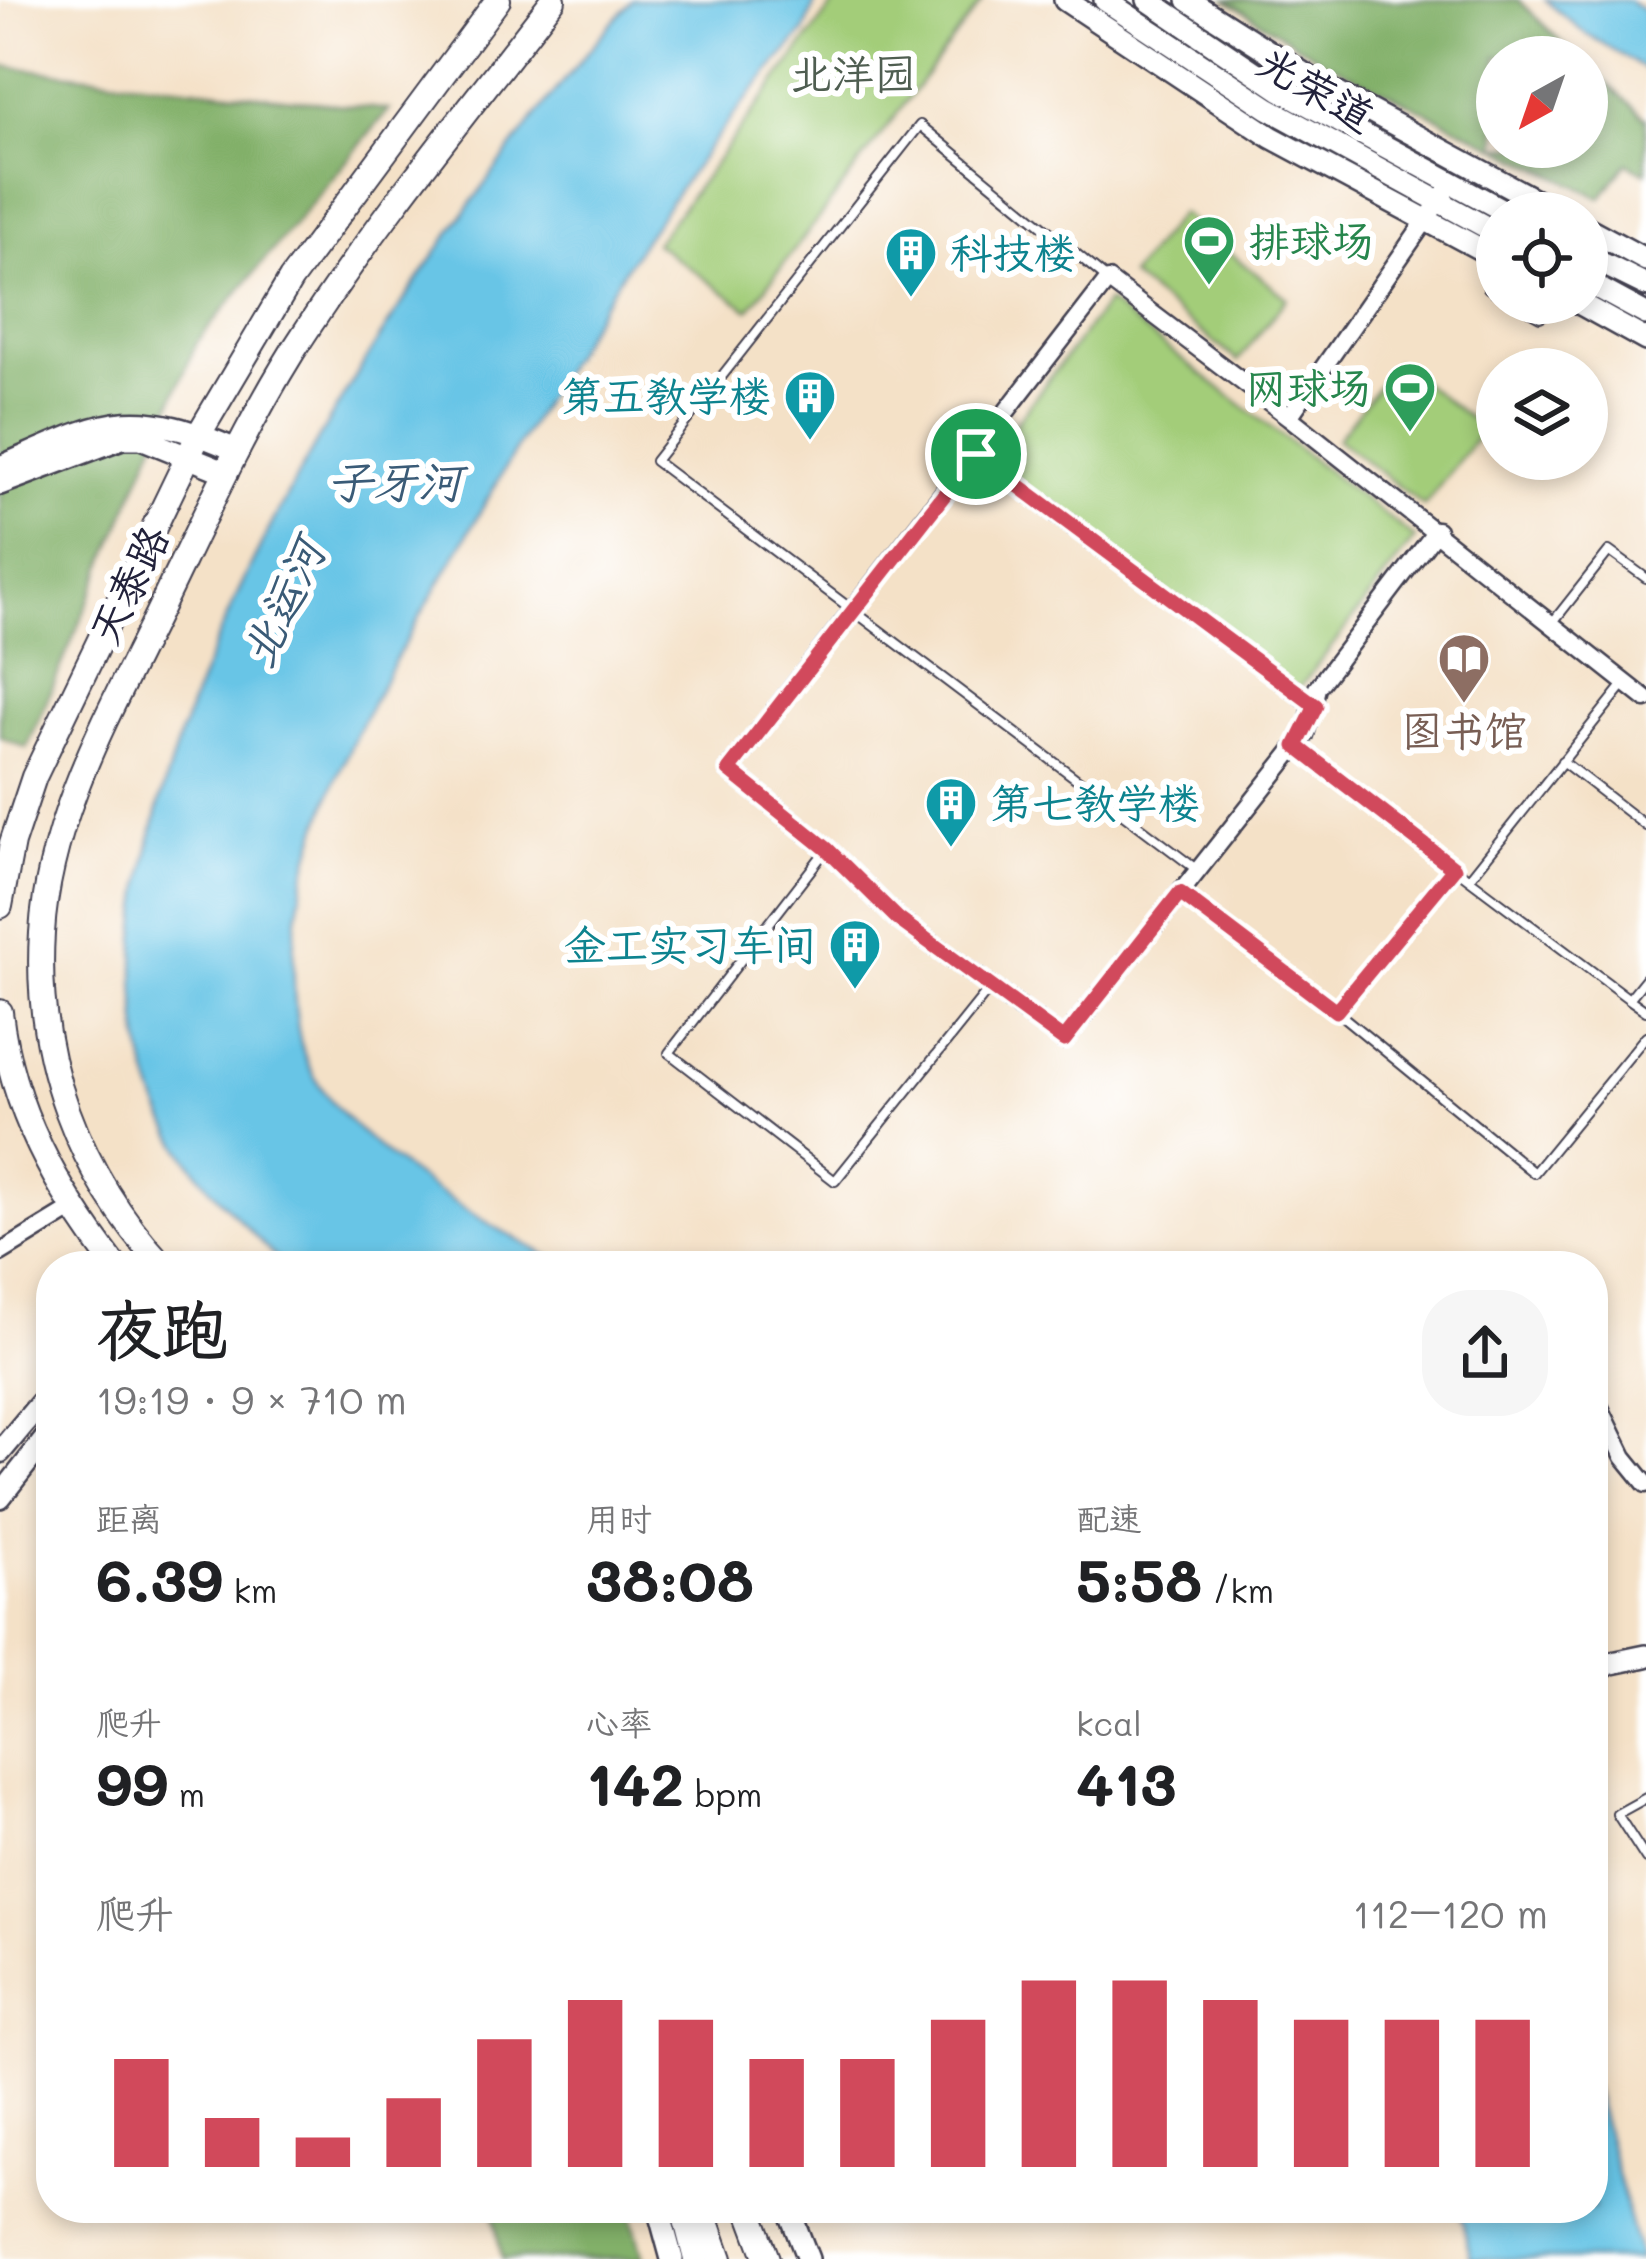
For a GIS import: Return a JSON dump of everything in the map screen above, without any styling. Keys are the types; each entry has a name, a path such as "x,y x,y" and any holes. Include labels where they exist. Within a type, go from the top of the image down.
{"main road":[{"name":"天泰路","path":"0,906 12,843 34,777 194,444 291,278 498,0"},
{"name":"天泰路","path":"151,1251 109,1196 74,1132 48,1040 41,935 55,852 74,795 232,462 337,286 553,0"},
{"path":"1065,0 1271,137 1439,201"},
{"name":"光荣道","path":"1105,0 1231,86 1439,201 1476,207"},
{"name":"光荣道","path":"1148,0 1476,231"},
{"path":"1188,0 1320,84 1520,192"},
{"path":"1608,239 1646,260"},
{"path":"1608,266 1646,285"},
{"path":"1608,293 1646,314"},
{"path":"1608,319 1646,340"},
{"path":"0,466 100,424 128,419 152,419 232,462"},
{"path":"0,484 122,438 194,444"},
{"path":"0,1012 24,1111 72,1210 103,1251"},
{"path":"0,1452 36,1408"},
{"path":"0,1497 36,1451"},
{"path":"1608,1664 1646,1656"},
{"path":"662,2223 672,2259"},
{"path":"687,2223 696,2259"},
{"path":"707,2223 720,2259"},
{"path":"754,2223 767,2259"},
{"path":"794,2223 808,2259"}],"street":[{"path":"1288,417 1464,162"},
{"path":"1437,530 1317,688 1316,706 1296,746 1064,1040 898,919 827,849 729,770 1108,280 1437,530 1646,699"},
{"path":"976,454 1316,706"},
{"path":"0,1253 72,1210"},
{"path":"1608,1424 1624,1457 1646,1484"}],"lane":[{"path":"1108,280 920,125 656,461 1198,870"},
{"path":"1552,623 1609,551 1646,578"},
{"path":"1469,879 1625,682"},
{"path":"1296,746 1646,1012"},
{"path":"1562,761 1646,826"},
{"path":"827,849 669,1053 835,1181 992,987"},
{"path":"1336,1011 1454,868"},
{"path":"1180,893 1336,1011 1534,1173 1646,1036"},
{"path":"1629,998 1646,978"},
{"path":"1646,1798 1618,1814 1646,1859"}],"green space":[{"name":"北洋园","path":"837,0 983,0 749,310 655,243"},
{"path":"1226,0 1518,0 1555,36 1476,36 1476,137 1320,59"},
{"path":"0,66 389,110 197,342 27,748 0,737"},
{"path":"1608,85 1646,118 1646,173 1627,163 1605,192 1589,192 1540,168 1608,168"},
{"name":"排球场","path":"1180,213 1287,298 1238,361 1130,276"},
{"path":"1107,302 1415,538 1296,693 989,458"},
{"name":"网球场","path":"1396,362 1476,424 1476,438 1424,506 1337,439"},
{"path":"495,2223 634,2223 643,2259 502,2259"}],"water":[{"name":"子牙河","path":"632,0 816,0 804,32 707,150 621,275 391,667 327,804 300,899 294,953 296,1009 301,1044 316,1078 341,1112 374,1144 454,1202 540,1251 270,1251 193,1166 154,1094 135,966 155,822 205,669 277,514 364,363 458,222"},
{"path":"1545,0 1628,0 1646,12 1646,70 1608,47 1608,36 1582,31"},
{"path":"1608,2141 1640,2259 1471,2259 1463,2223 1608,2223"}],"place":[{"name":"排球场","path":"1209,287"},
{"name":"科技楼","path":"911,299"},
{"name":"网球场","path":"1410,434"},
{"name":"第五教学楼","path":"810,442"},
{"name":"图书馆","path":"1464,705"},
{"name":"第七教学楼","path":"951,849"},
{"name":"金工实习车间","path":"855,991"}],"route":[{"path":"976,454 1316,706 1296,746 1454,868 1336,1011 1180,893 1064,1040 898,919 827,849 729,770 976,454"}],"water label":[{"name":"北运河","path":"283,603"}]}
